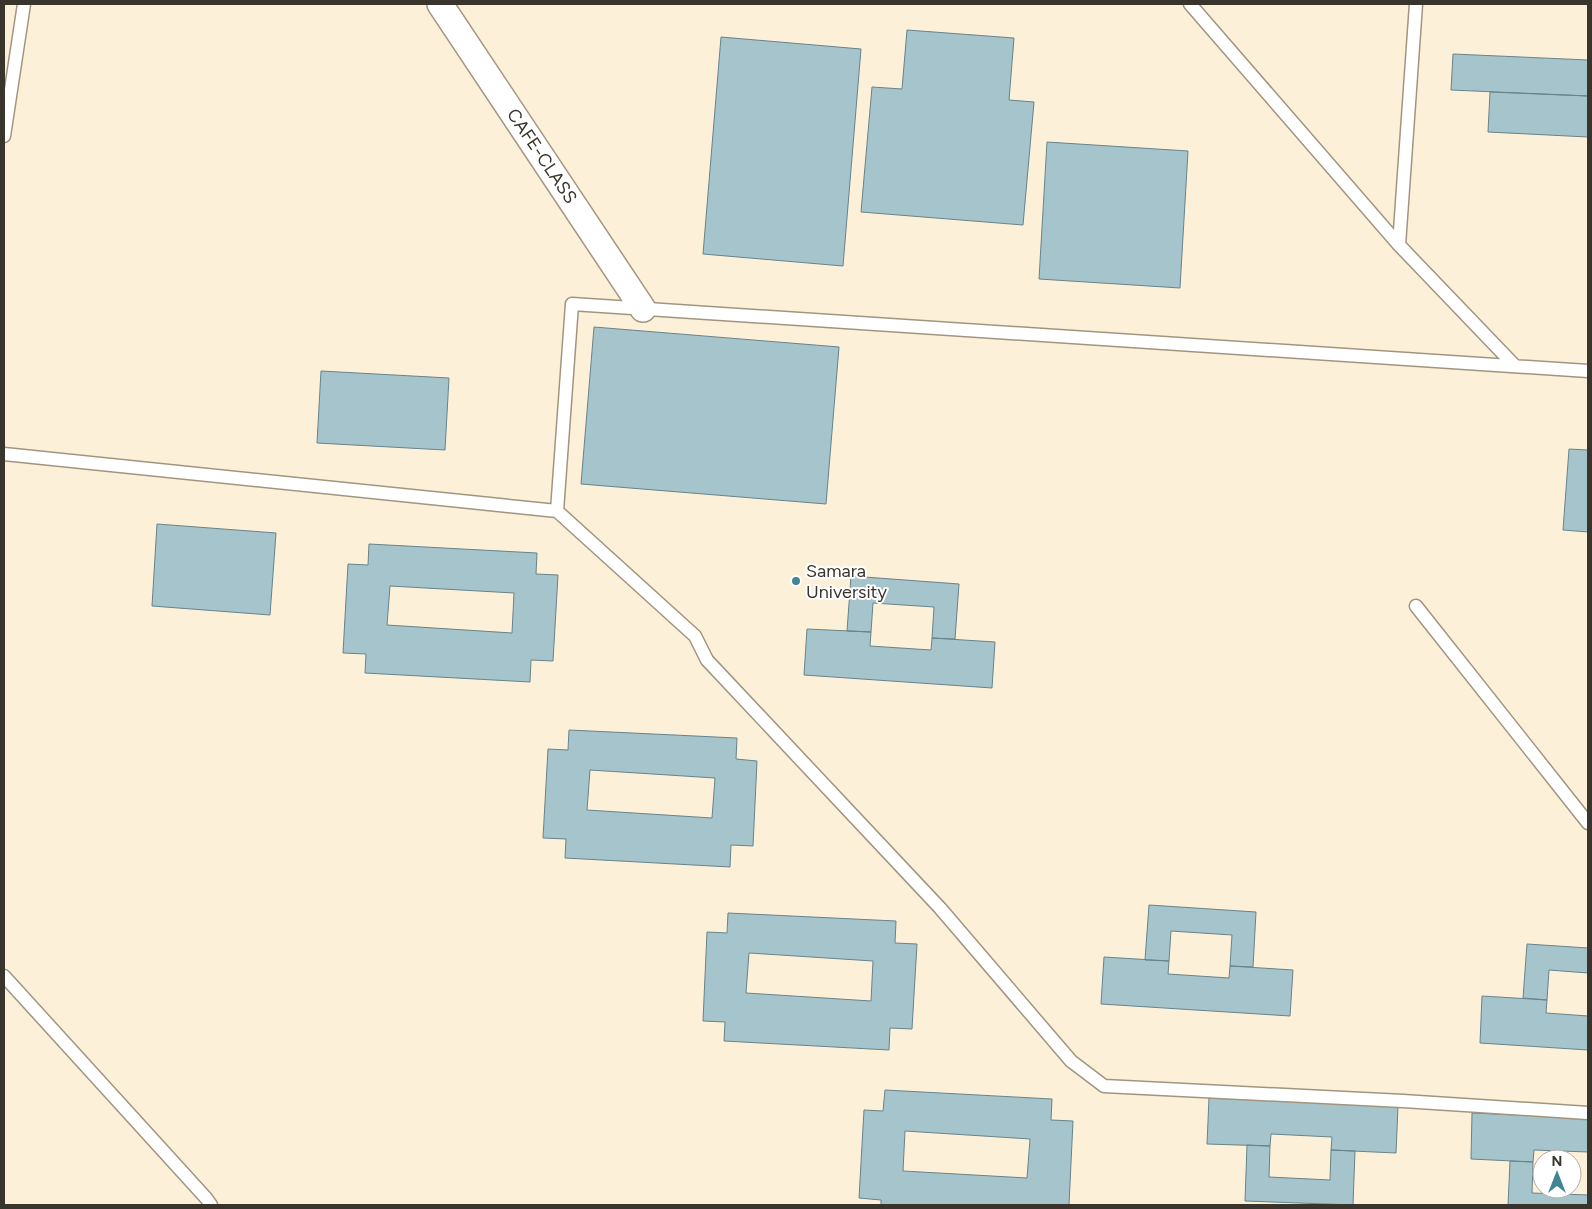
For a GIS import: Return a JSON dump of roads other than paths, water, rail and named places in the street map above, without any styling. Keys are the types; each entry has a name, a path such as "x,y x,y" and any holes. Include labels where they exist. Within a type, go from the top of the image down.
{"street":[{"name":"CAFE-CLASS","path":"440,4 644,309"}],"lane":[{"path":"4,136 24,4"},
{"path":"1190,4 1399,245 1515,366"},
{"path":"1399,245 1416,4"},
{"path":"557,511 572,304 1588,371"},
{"path":"4,454 557,511 695,636 707,660 940,908 1071,1061 1104,1086 1403,1101 1588,1113"},
{"path":"1416,606 1588,823"},
{"path":"4,976 211,1205"}],"place":[{"name":"Samara University","path":"796,581"}]}
